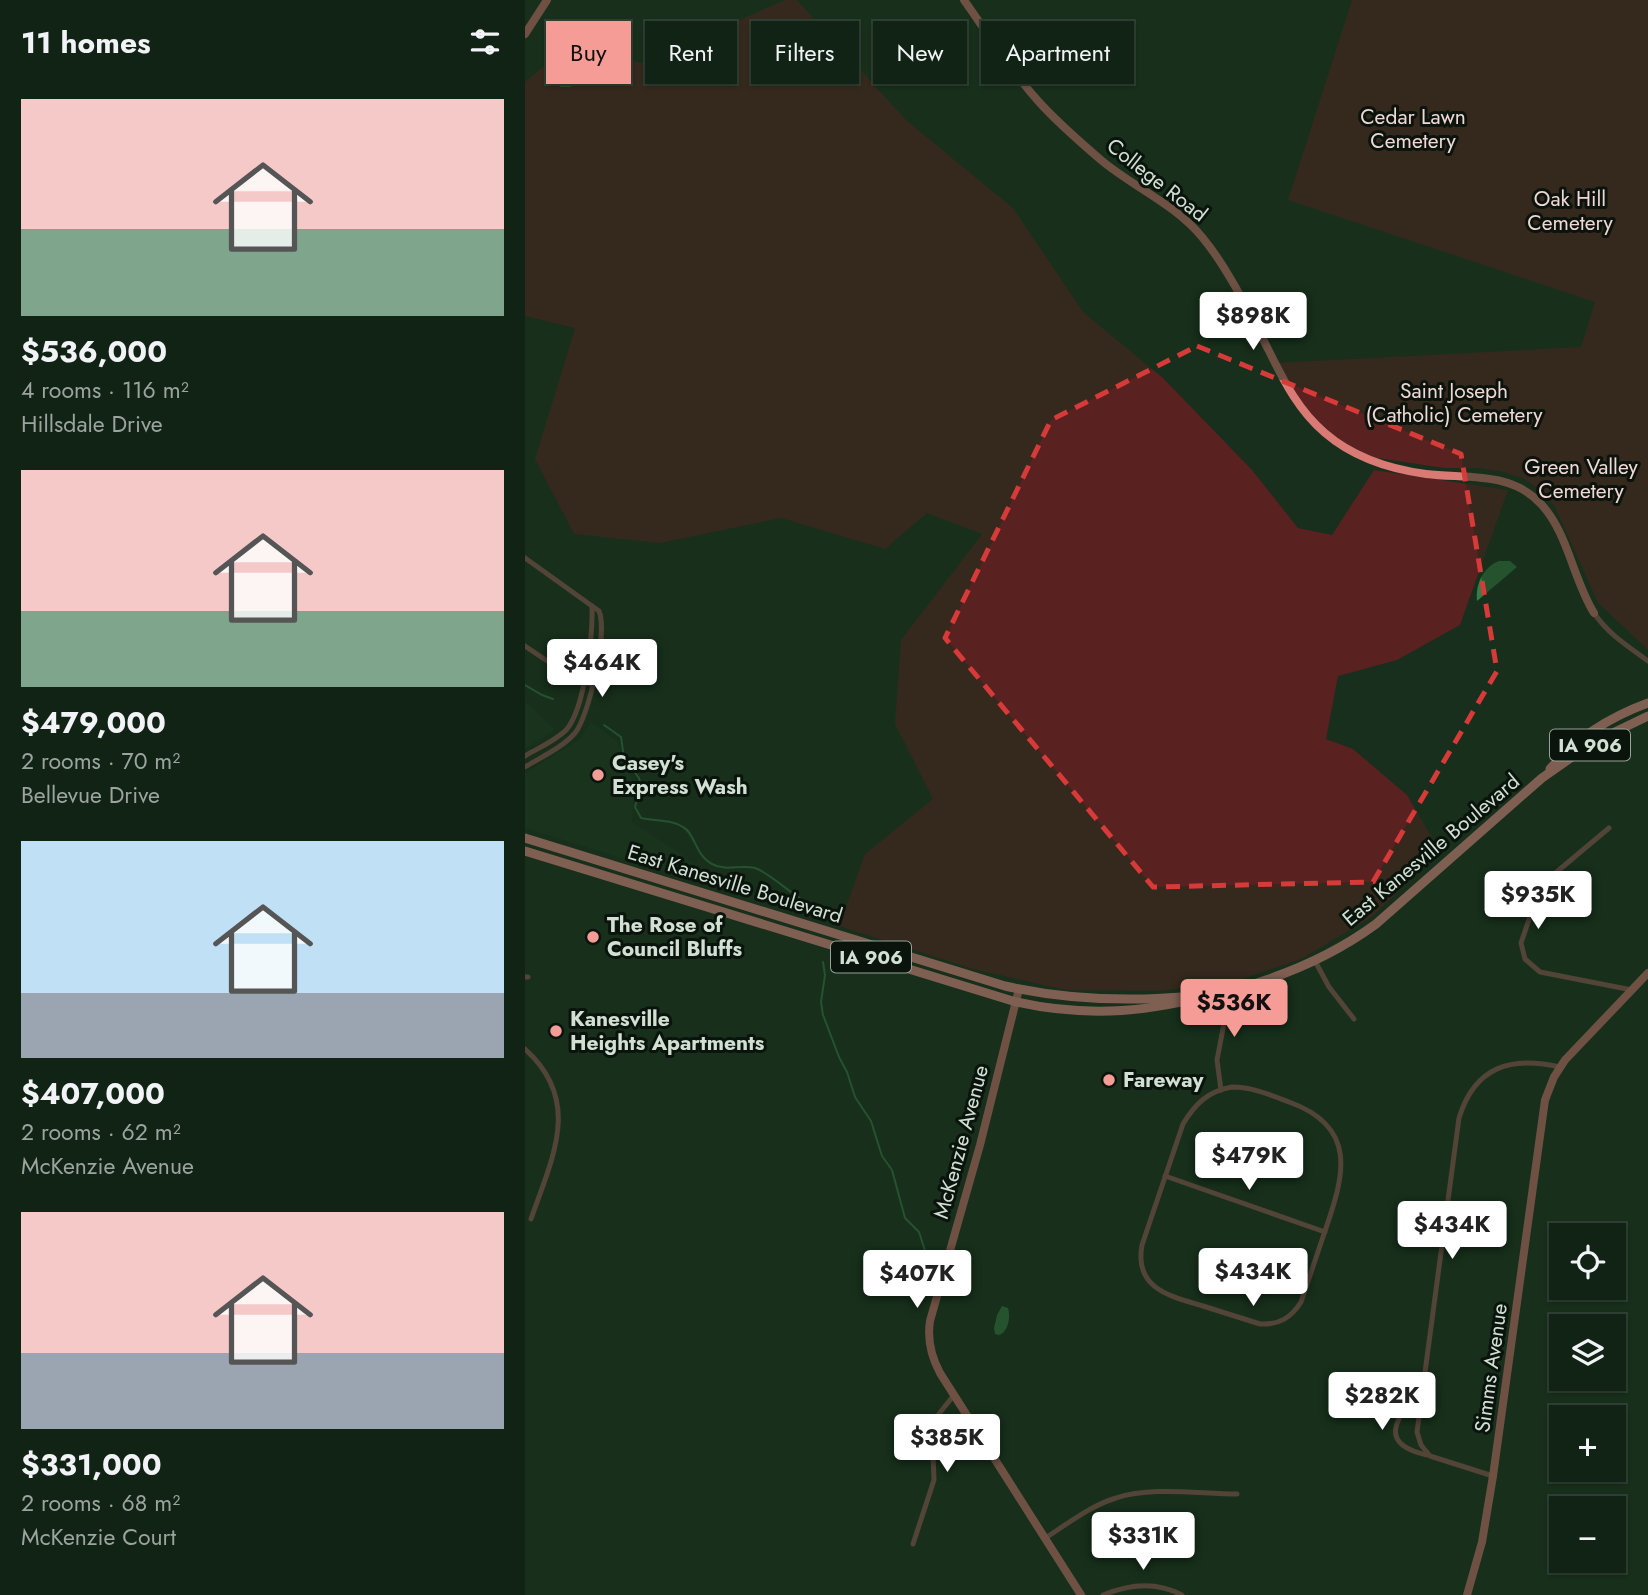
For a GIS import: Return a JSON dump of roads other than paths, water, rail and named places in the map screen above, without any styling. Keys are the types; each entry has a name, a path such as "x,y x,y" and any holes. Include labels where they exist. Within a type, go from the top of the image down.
{"main road":[{"name":"East Kanesville Boulevard","path":"525,851 1016,1002 1074,1010 1122,1011 1168,1006 1272,979 1315,961 1348,943 1375,924 1542,778 1568,750 1590,732 1621,714 1648,703"},
{"name":"East Kanesville Boulevard","path":"1542,778 1592,743 1648,716"},
{"name":"East Kanesville Boulevard","path":"525,838 1019,989 1104,1000 1173,998 1224,992"}],"street":[{"path":"525,34 547,0"},
{"name":"College Road","path":"964,0 1028,89 1049,113 1119,175 1182,217 1205,240 1245,306 1293,397 1311,421 1342,447 1376,463 1423,474 1502,481 1532,496 1552,519 1594,613 1618,639 1648,661"},
{"path":"525,558 599,611 602,617 602,638 592,685 584,717 577,731 564,743 525,767"},
{"path":"525,756 565,731 574,715 591,645 592,606"},
{"path":"525,646 592,685"},
{"path":"1609,828 1541,886 1521,939 1521,950 1531,966 1540,972 1632,990"},
{"path":"1315,961 1329,987 1354,1019"},
{"name":"Simms Avenue","path":"1467,1595 1482,1542 1493,1476 1510,1366 1541,1116 1549,1086 1560,1067 1648,973"},
{"name":"McKenzie Avenue","path":"1019,989 973,1170 930,1321 929,1339 933,1359 954,1395 1080,1595"},
{"path":"1221,1090 1217,1060 1226,1013 1224,992"},
{"path":"525,1049 550,1079 559,1108 557,1143 531,1219"},
{"path":"1430,1456 1421,1445 1417,1432 1459,1118 1465,1099 1481,1079 1506,1065 1528,1061 1560,1067"},
{"path":"1248,1088 1311,1112 1325,1124 1337,1143 1342,1159 1342,1174 1301,1302 1292,1315 1280,1322 1261,1324 1168,1295 1148,1280 1142,1268 1140,1254 1183,1124 1203,1098 1221,1090 1248,1088"},
{"path":"1165,1176 1325,1232"},
{"path":"1422,1385 1396,1422 1395,1434 1404,1448 1493,1476"},
{"path":"913,1544 933,1480 932,1429 938,1415 954,1395"},
{"path":"1044,1539 1092,1508 1122,1496 1148,1492 1237,1494"},
{"path":"1103,1595 1125,1588 1151,1585 1182,1595"}],"waterway":[{"path":"525,685 553,699"},
{"path":"604,725 621,737 624,758 639,778 641,785 635,807 641,818 678,824 687,830 702,855 712,864 755,868 804,901"},
{"path":"823,962 823,1015 855,1097 871,1121 882,1156 892,1170 905,1218 919,1232 929,1263"}],"place":[{"name":"Casey's Express Wash","path":"598,775"},
{"name":"The Rose of Council Bluffs","path":"593,937"},
{"name":"Kanesville Heights Apartments","path":"556,1031"},
{"name":"Fareway","path":"1109,1080"}],"park label":[{"name":"Cedar Lawn Cemetery","path":"1413,129"},
{"name":"Oak Hill Cemetery","path":"1570,211"},
{"name":"Saint Joseph (Catholic) Cemetery","path":"1454,403"},
{"name":"Green Valley Cemetery","path":"1581,479"}]}
